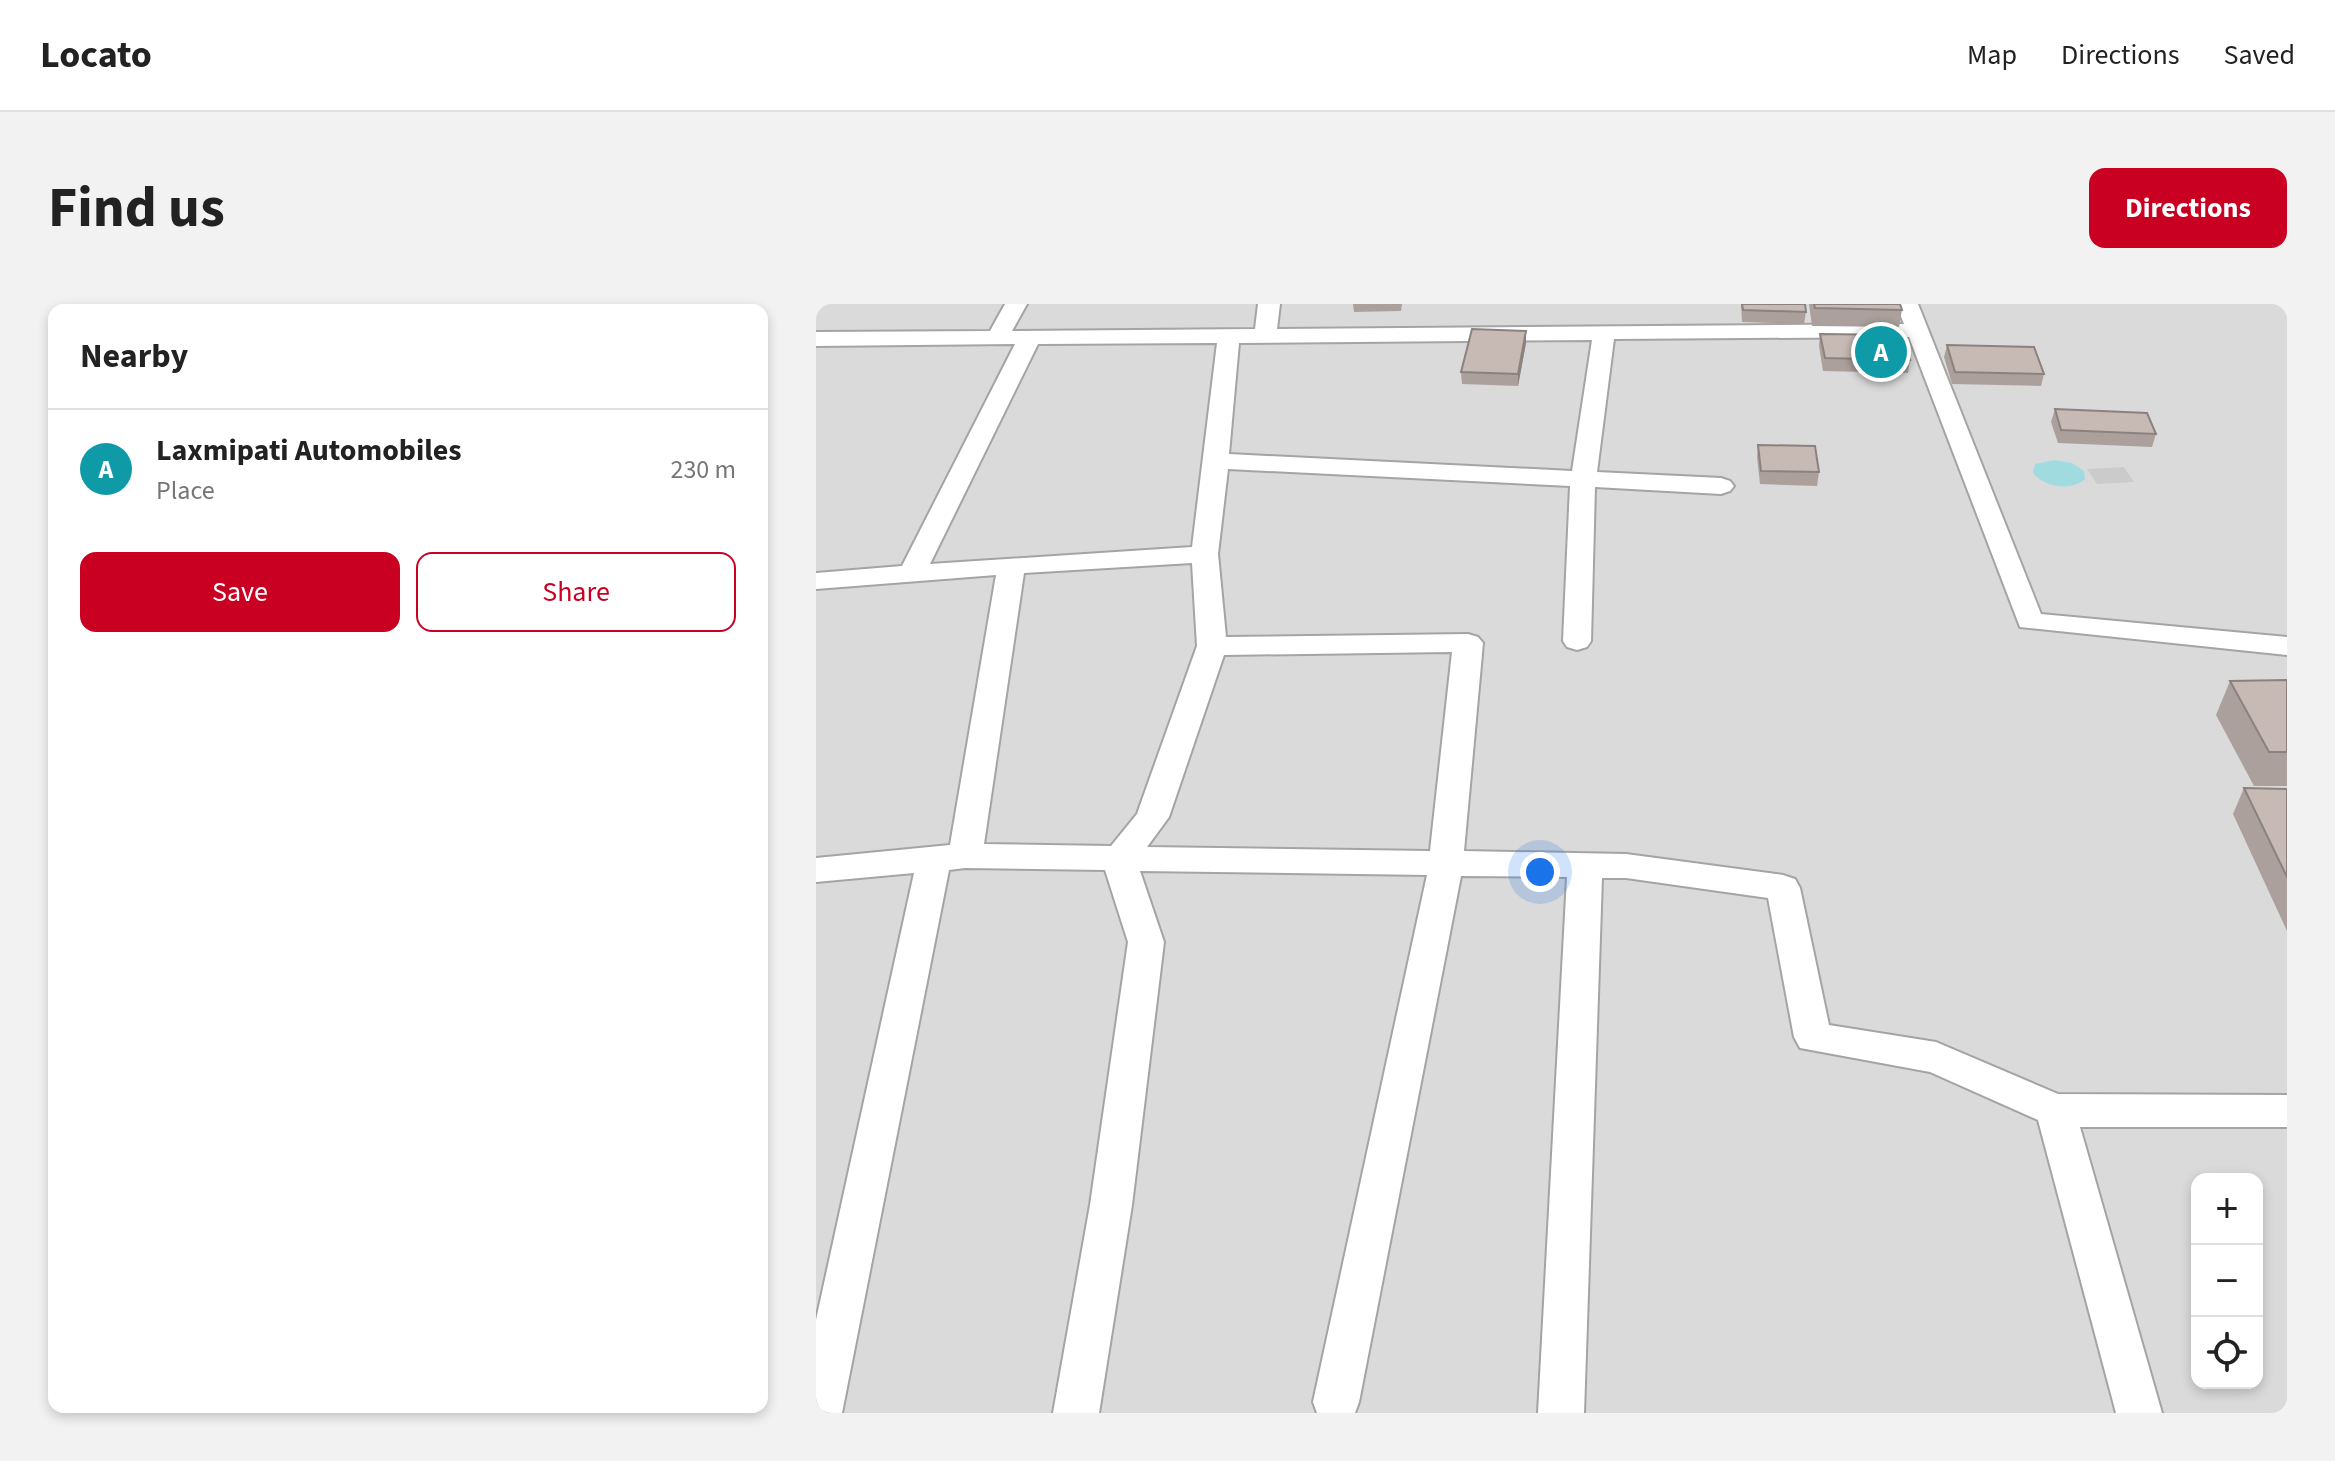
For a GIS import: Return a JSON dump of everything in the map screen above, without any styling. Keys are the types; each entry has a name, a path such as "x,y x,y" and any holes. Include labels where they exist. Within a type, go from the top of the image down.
{"street":[{"path":"997,338 1016,304"},
{"path":"1265,336 1269,304"},
{"path":"1907,304 2030,621 2287,646"},
{"path":"816,339 1917,330"},
{"path":"1577,641 1583,479 1604,333"},
{"path":"1119,860 1152,817 1212,646 1205,554 1229,336"},
{"path":"912,573 1030,337"},
{"path":"1216,461 1721,486"},
{"path":"817,582 1205,554"},
{"path":"819,1413 831,1282 949,858 1011,566"},
{"path":"1212,646 1468,643 1446,865 1336,1402"},
{"path":"816,870 949,858 1626,866 1783,888 1813,1037 1936,1057 2055,1110 2287,1112"},
{"path":"1076,1413 1111,1205 1146,942 1119,860"},
{"path":"1561,1413 1585,866"},
{"path":"2055,1110 2139,1413"}],"shaded area":[{"path":"816,304 2287,304 2287,1413 816,1413"},
{"path":"2124,467 2134,482 2097,484 2087,469"}],"water":[{"path":"2055,460 2072,463 2084,471 2085,479 2065,487 2044,482 2033,473 2035,464"}],"building":[{"path":"1742,304 1805,304 1806,312 1743,310"},
{"path":"1814,304 1900,304 1902,310 1815,308"},
{"path":"1472,329 1526,331 1518,374 1461,372"},
{"path":"1820,334 1904,335 1910,360 1825,358"},
{"path":"1947,345 2034,347 2044,374 1955,372"},
{"path":"2055,409 2147,413 2156,434 2061,430"},
{"path":"1758,445 1815,446 1819,472 1761,471"},
{"path":"2287,680 2287,752 2269,752 2230,681"},
{"path":"2244,788 2287,789 2287,877"}],"place":[{"name":"Laxmipati Automobiles","path":"1881,352"}]}
